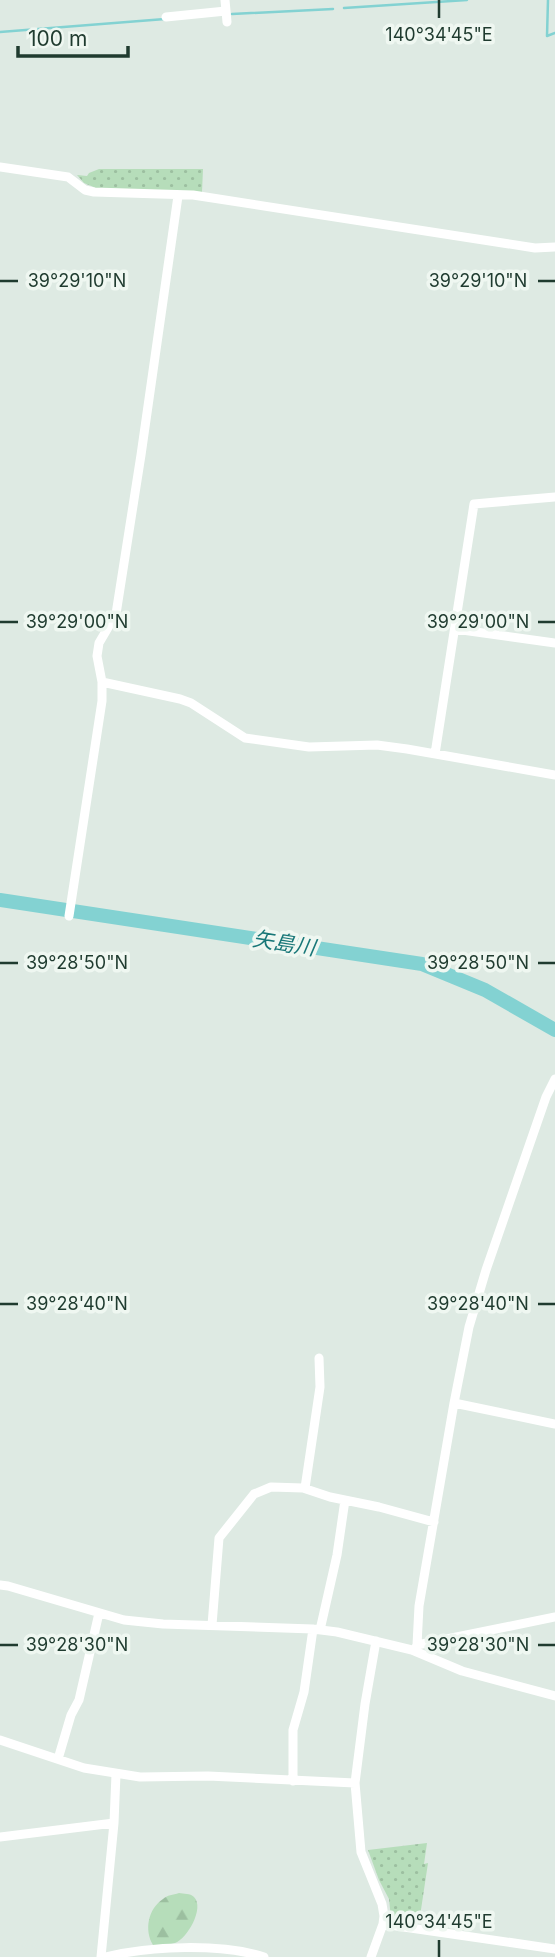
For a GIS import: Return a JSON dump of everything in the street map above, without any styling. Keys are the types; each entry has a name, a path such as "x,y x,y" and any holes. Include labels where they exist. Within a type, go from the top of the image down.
{"street":[{"path":"225,0 227,22"},
{"path":"166,17 226,11"},
{"path":"0,167 68,177 85,190 94,192 193,195 535,248 555,247"},
{"path":"69,916 100,713 102,682 97,656 99,643 116,614 178,196"},
{"path":"435,754 474,504 555,497"},
{"path":"455,629 555,642"},
{"path":"102,682 191,703 245,738 309,747 377,745 555,775"},
{"path":"416,1648 419,1606 469,1327 486,1270 546,1097 555,1079"},
{"path":"305,1488 320,1387 319,1358"},
{"path":"454,1403 555,1424"},
{"path":"212,1625 219,1538 254,1494 271,1487 305,1488 330,1497 434,1522"},
{"path":"293,1781 293,1730 337,1555 345,1500"},
{"path":"0,1585 137,1622 317,1630 416,1648 462,1671 555,1696"},
{"path":"58,1759 71,1715 79,1700 99,1613"},
{"path":"416,1648 555,1617"},
{"path":"371,1957 384,1916 382,1904 361,1852 355,1783 376,1641"},
{"path":"0,1740 84,1768 140,1777 208,1776 355,1783"},
{"path":"116,1773 103,1957 184,1948 249,1952 264,1957"},
{"path":"0,1836 114,1823"},
{"path":"383,1924 555,1949"}],"green space":[{"path":"99,169 203,169 202,192 96,188 84,183 77,175 87,176"},
{"path":"427,1843 424,1864 428,1863 419,1923 394,1920 391,1918 389,1899 368,1850"},
{"path":"179,1893 191,1895 197,1902 193,1923 185,1936 175,1943 153,1945 148,1926 154,1908 168,1896"}],"waterway":[{"path":"344,8 467,0"},
{"path":"548,0 547,36 555,33"},
{"path":"232,14 333,9"},
{"path":"0,32 165,19"},
{"name":"矢島川","path":"0,900 422,964 485,990 555,1030"}]}
